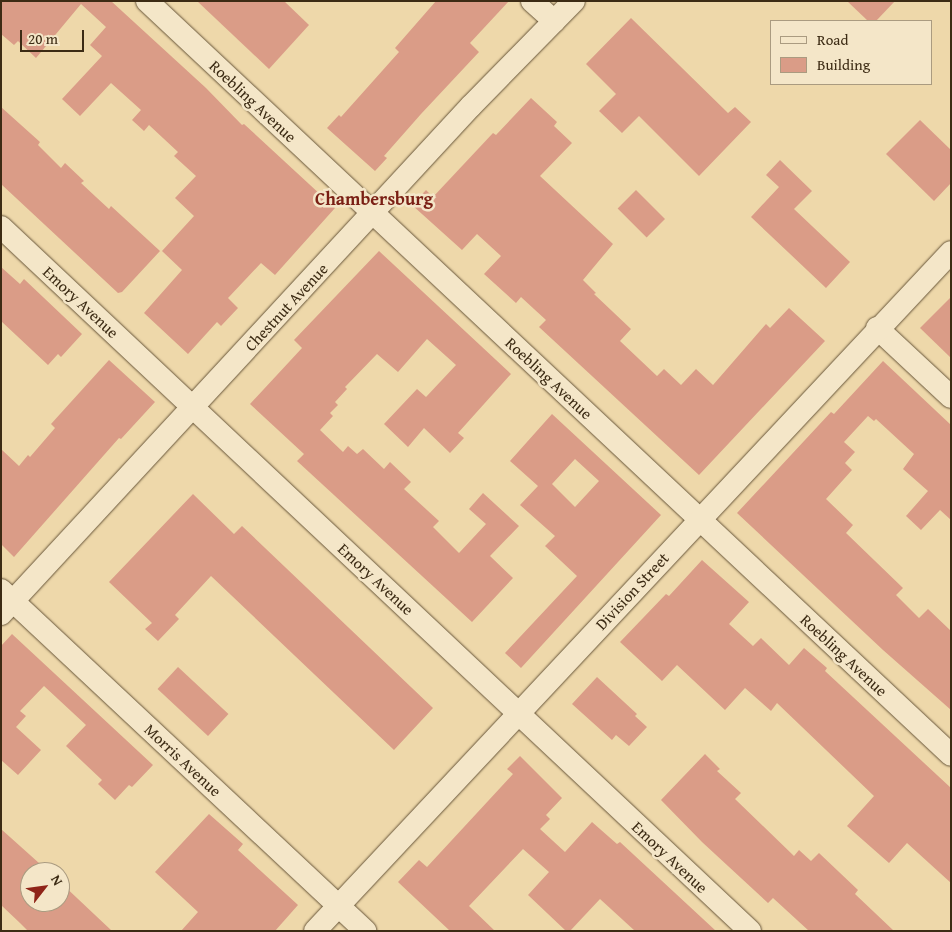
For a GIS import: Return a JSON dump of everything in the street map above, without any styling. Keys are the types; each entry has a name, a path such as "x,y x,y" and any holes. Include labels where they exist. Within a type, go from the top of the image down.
{"street":[{"name":"Roebling Avenue","path":"146,1 951,755"},
{"path":"532,1 554,22"},
{"name":"Chestnut Avenue","path":"5,602 194,407 471,106 574,1"},
{"name":"Emory Avenue","path":"1,228 194,407 750,931"},
{"name":"Division Street","path":"315,931 877,328 951,252"},
{"path":"877,328 951,397"},
{"name":"Morris Avenue","path":"5,602 365,931"}],"building":[{"path":"1,1 111,1 206,88 242,125 244,124 335,208 275,275 261,263 228,298 238,308 221,326 217,322 188,354 144,313 182,270 162,251 194,216 175,198 196,176 174,156 178,152 149,125 144,131 132,120 141,110 111,83 80,116 62,99 102,56 90,45 106,27 81,4 36,58 18,41 14,45 1,34"},
{"path":"197,1 284,1 309,25 269,69"},
{"path":"436,1 509,1 470,43 479,52 384,156 387,158 375,171 327,128 339,115 341,117 399,52 395,48"},
{"path":"847,1 895,1 877,20 867,20"},
{"path":"631,18 728,113 735,107 751,122 699,176 639,116 622,133 599,111 616,94 586,64"},
{"path":"531,98 557,122 554,126 572,143 540,176 613,244 583,280 596,293 594,294 631,329 620,341 657,376 664,369 681,385 696,369 713,385 766,324 770,328 789,308 825,341 699,475 539,327 546,320 521,297 516,303 484,274 501,256 477,234 462,250 412,205 426,190 433,197 493,133 496,135"},
{"path":"1,107 40,142 38,145 61,168 65,163 84,181 81,183 96,197 109,209 111,206 160,251 122,292 118,293 1,184"},
{"path":"920,120 951,150 951,183 934,201 886,154"},
{"path":"780,160 812,191 794,209 850,262 826,288 751,217 779,187 766,175"},
{"path":"636,190 665,219 647,237 618,208"},
{"path":"379,251 511,374 458,433 464,438 450,453 424,428 408,447 384,424 417,389 426,397 456,365 427,339 398,372 377,354 345,387 347,389 335,402 338,405 330,413 333,416 320,430 343,452 348,446 357,454 363,449 384,469 390,462 411,482 404,489 439,521 433,527 459,553 486,524 469,509 483,493 519,526 490,556 513,578 472,622 297,461 304,454 250,404 302,348 294,340"},
{"path":"1,267 20,284 24,279 82,334 61,357 58,354 48,365 1,321"},
{"path":"951,297 951,358 920,328"},
{"path":"109,360 155,402 121,439 119,438 14,557 1,544 1,449 19,466 28,455 30,457 55,428 51,424"},
{"path":"883,361 951,425 951,520 940,510 921,530 906,516 928,491 903,469 914,454 876,419 874,421 868,416 844,442 855,452 845,463 852,470 826,499 853,525 846,533 903,588 896,595 919,618 928,609 951,631 951,710 883,650 737,513 831,412 834,414"},
{"path":"552,414 661,515 521,668 505,653 577,576 545,546 555,536 520,505 538,486 510,461","holes":["575,459 599,481 575,507 552,484"]},
{"path":"193,494 234,534 242,526 433,708 394,750 211,576 175,615 179,619 158,641 145,629 152,623 109,582"},
{"path":"702,560 749,602 729,624 753,646 761,638 789,665 804,648 827,668 825,671 951,788 951,883 907,843 889,863 847,826 874,796 777,703 771,711 745,688 725,710 677,665 662,681 620,642 666,594 669,596"},
{"path":"12,634 153,765 132,787 129,785 115,800 98,784 102,780 66,746 86,725 44,686 20,711 26,716 16,727 41,750 18,775 1,760 1,646"},
{"path":"178,667 228,714 208,736 158,689"},
{"path":"597,677 637,714 635,716 647,727 629,746 616,735 612,740 572,704"},
{"path":"705,754 720,769 717,771 741,793 735,799 794,856 799,850 811,861 819,853 858,890 855,894 894,931 809,931 773,898 768,903 702,842 661,800"},
{"path":"520,756 562,798 546,815 550,819 540,829 565,852 592,822 617,844 620,842 716,931 635,931 600,899 570,931 566,931 528,895 549,872 523,849 469,906 495,931 450,931 398,882 419,860 427,867 513,774 507,769"},
{"path":"209,814 243,844 238,850 298,905 275,931 181,931 198,912 155,872"},
{"path":"1,829 38,862 20,862 20,912 70,912 70,891 112,931 28,931 1,905"}],"district":[{"name":"Chambersburg","path":"374,199"}]}
